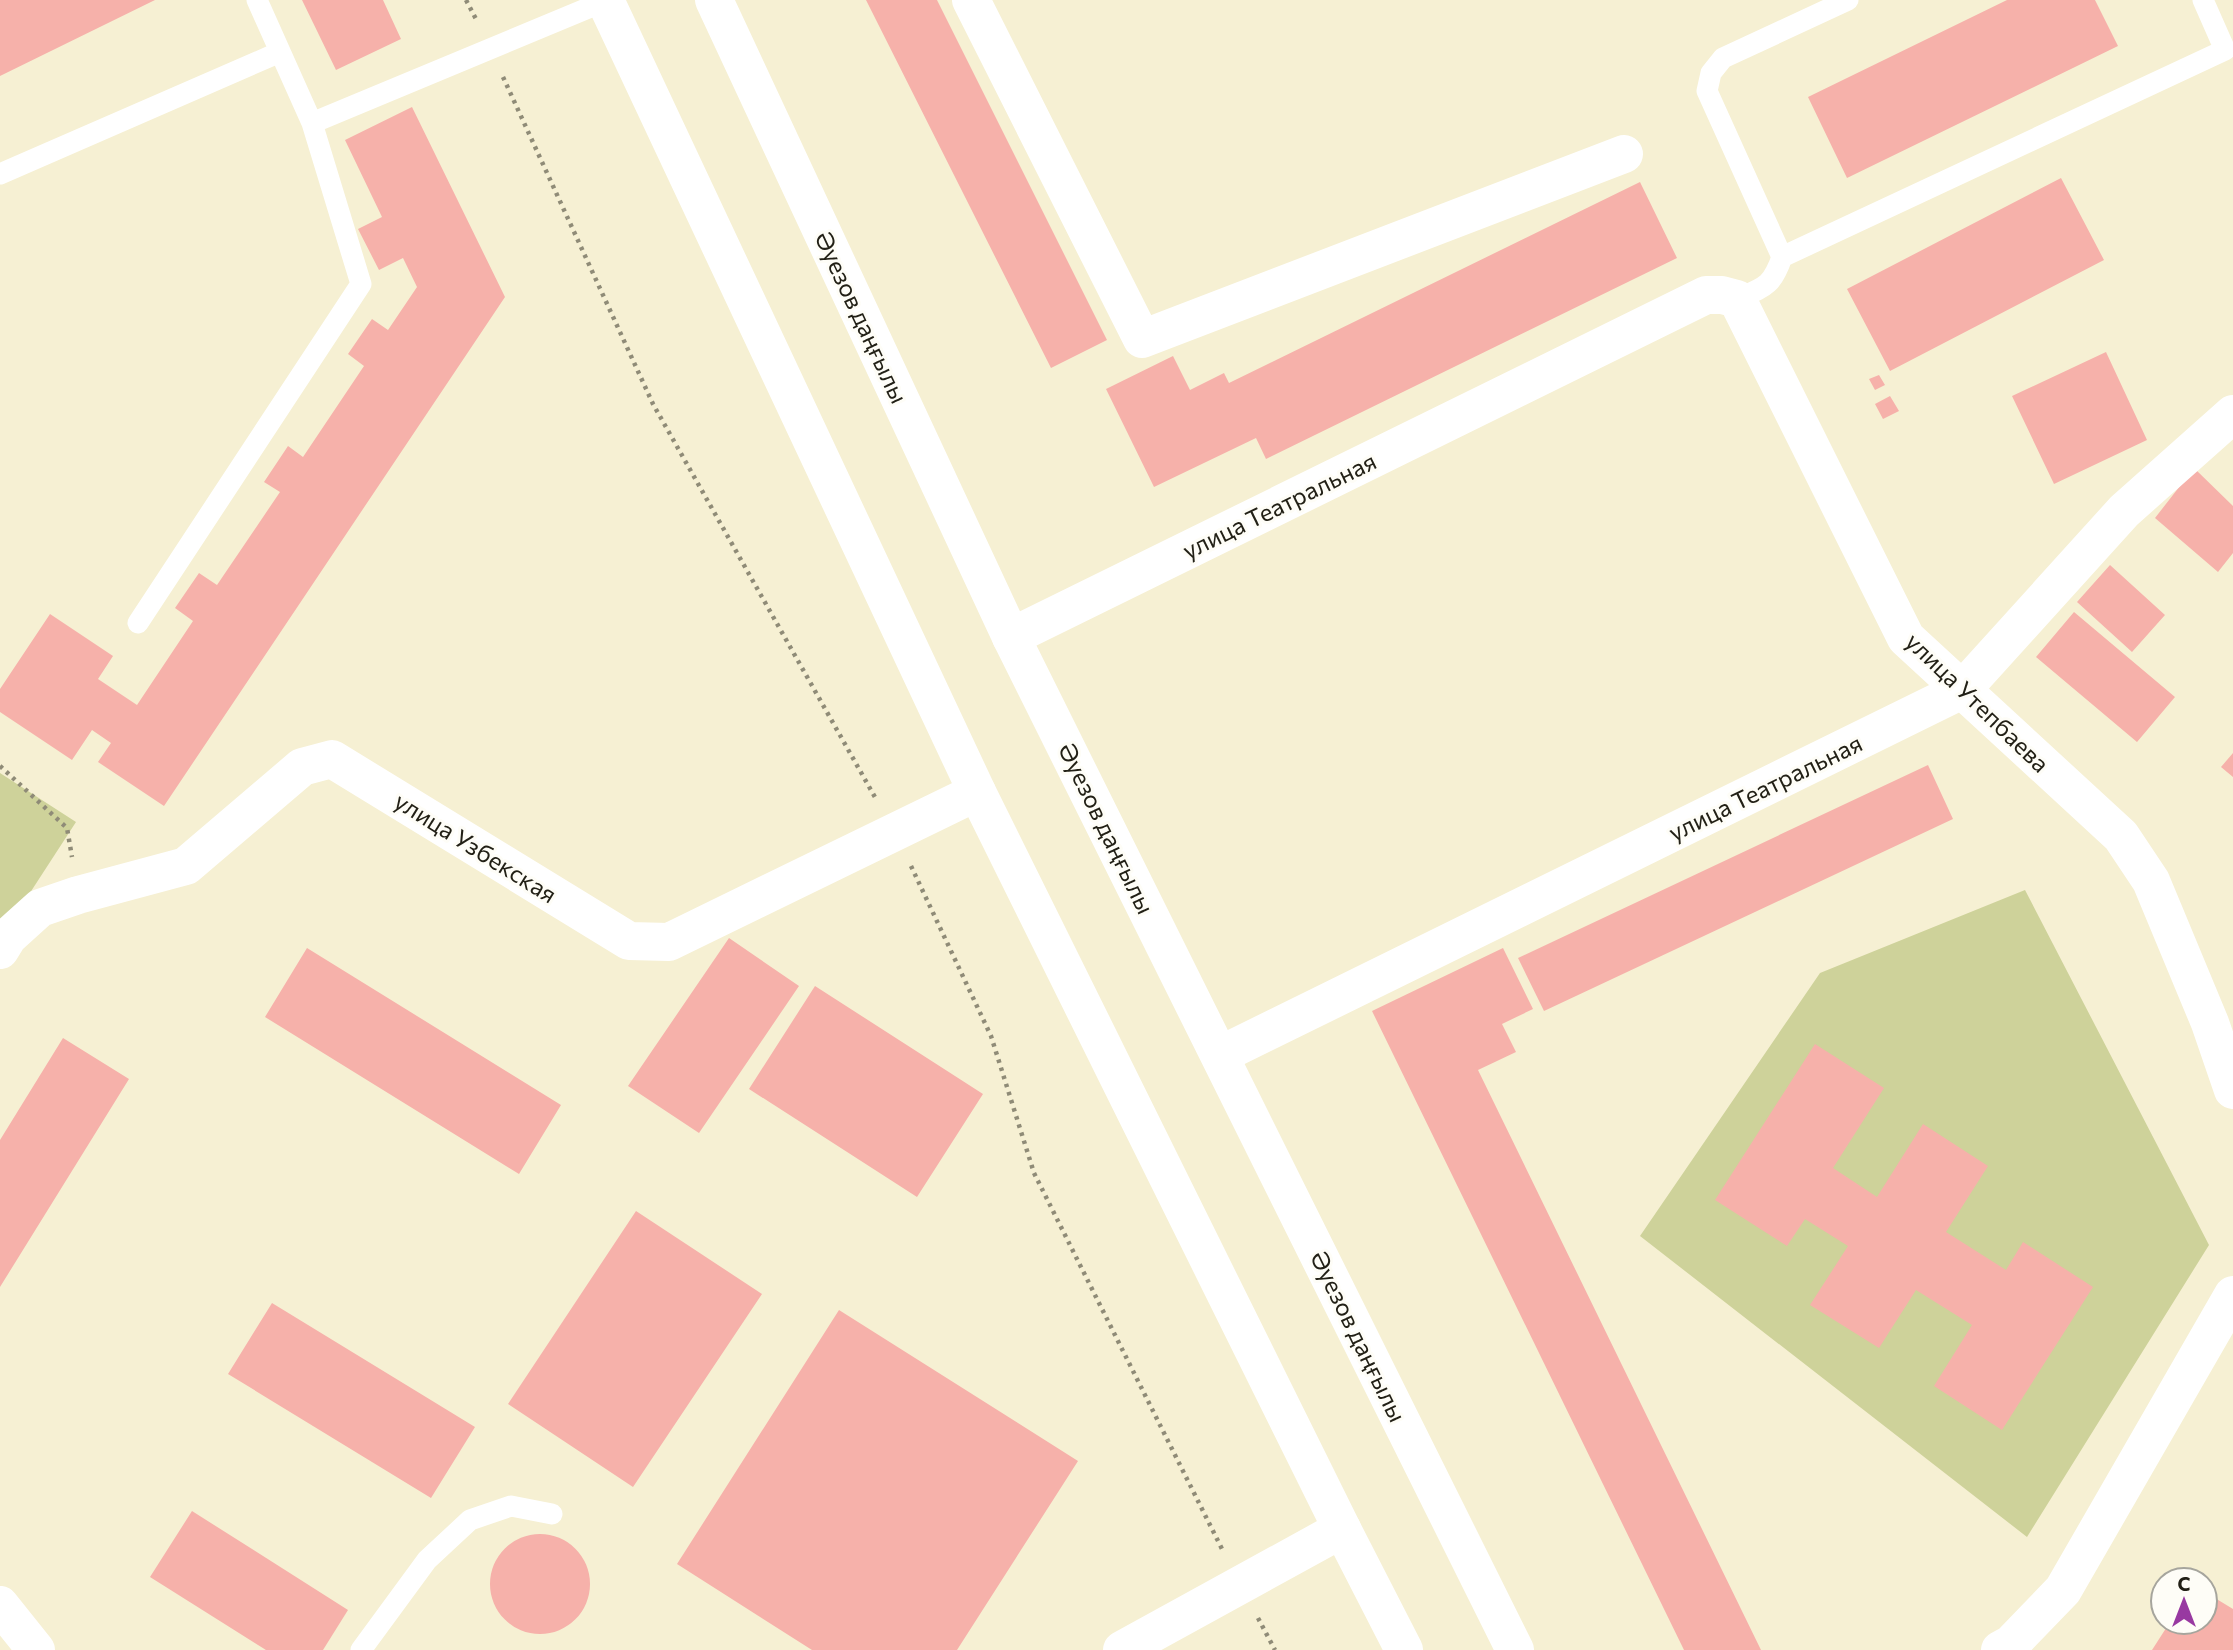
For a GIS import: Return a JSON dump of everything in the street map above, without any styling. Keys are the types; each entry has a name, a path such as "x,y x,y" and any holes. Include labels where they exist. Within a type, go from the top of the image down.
{"street":[{"path":"605,0 977,792 1404,1650"},
{"name":"Әуезов даңғылы","path":"713,0 1012,637 1514,1650"},
{"path":"971,0 1142,339 1624,153"},
{"name":"улица Театральная","path":"1012,637 1706,295 1737,299"},
{"name":"улица Утепбаева","path":"1737,299 1906,638 2121,835 2151,881 2221,1018 2233,1090"},
{"name":"улица Театральная","path":"1220,1055 1962,690 2124,511 2233,414"},
{"name":"улица Узбекская","path":"0,950 8,937 40,908 186,866 302,767 332,759 629,941 669,942 977,792"},
{"path":"2000,1650 2011,1643 2063,1590 2233,1295"},
{"path":"1122,1650 1342,1529"},
{"path":"0,1605 36,1650"}],"lane":[{"path":"138,623 361,284 312,123 257,0"},
{"path":"312,123 605,0"},
{"path":"1737,299 1768,286 1782,257 1707,90 1711,73 1723,58 1848,0"},
{"path":"1782,257 2229,53 2203,0"},
{"path":"0,174 280,52"},
{"path":"361,1650 427,1560 470,1520 511,1506 552,1514"}],"path":[{"path":"0,766 67,828 78,895"}],"green space":[{"path":"0,773 76,822 0,939"},
{"path":"2025,890 2209,1245 2027,1537 1640,1236 1820,973"}],"building":[{"path":"0,0 155,0 0,76"},
{"path":"302,0 383,0 401,39 336,70"},
{"path":"866,0 937,0 1107,340 1051,368"},
{"path":"2007,0 2095,0 2118,46 1847,178 1808,97"},
{"path":"412,107 505,297 164,806 98,762 111,743 92,730 72,760 0,712 0,689 50,614 113,656 98,679 137,705 193,621 175,608 199,573 217,585 280,492 264,482 288,446 303,457 364,366 348,354 372,319 388,330 417,287 403,258 379,270 358,229 382,217 345,140"},
{"path":"2061,178 2104,260 1890,371 1847,289"},
{"path":"1640,182 1677,258 1266,459 1256,438 1154,487 1106,389 1173,356 1190,390 1224,373 1229,383"},
{"path":"2106,352 2147,440 2054,484 2012,396"},
{"path":"1879,375 1885,385 1875,390 1869,379"},
{"path":"1890,396 1899,411 1883,419 1875,404"},
{"path":"2194,468 2233,506 2233,553 2218,572 2155,518"},
{"path":"2110,565 2165,615 2132,652 2077,602"},
{"path":"2074,612 2175,697 2137,742 2036,657"},
{"path":"2233,753 2233,777 2221,767"},
{"path":"1928,765 1953,819 1544,1011 1518,958"},
{"path":"729,938 799,986 699,1133 628,1086"},
{"path":"307,948 561,1105 519,1174 265,1017"},
{"path":"1503,948 1533,1009 1502,1024 1516,1052 1478,1070 1761,1650 1684,1650 1372,1011"},
{"path":"815,986 983,1094 917,1197 749,1089"},
{"path":"63,1038 129,1079 0,1287 0,1140"},
{"path":"1815,1044 1884,1088 1833,1168 1877,1197 1923,1124 1988,1166 1946,1232 2006,1270 2023,1242 2093,1287 2002,1430 1934,1386 1972,1325 1916,1290 1879,1348 1810,1305 1848,1246 1805,1219 1787,1246 1715,1200"},
{"path":"636,1211 762,1294 633,1487 508,1404"},
{"path":"272,1303 475,1427 431,1498 228,1374"},
{"path":"839,1310 1078,1461 957,1650 812,1650 677,1564"},
{"path":"192,1511 348,1610 323,1650 266,1650 150,1577"},
{"path":"540,1534 559,1537 576,1548 587,1565 590,1584 587,1603 576,1620 559,1631 540,1634 521,1631 504,1620 493,1603 490,1584 493,1565 504,1548 521,1537"},
{"path":"2219,1600 2233,1609 2233,1650 2152,1650 2161,1636 2219,1636"}]}
